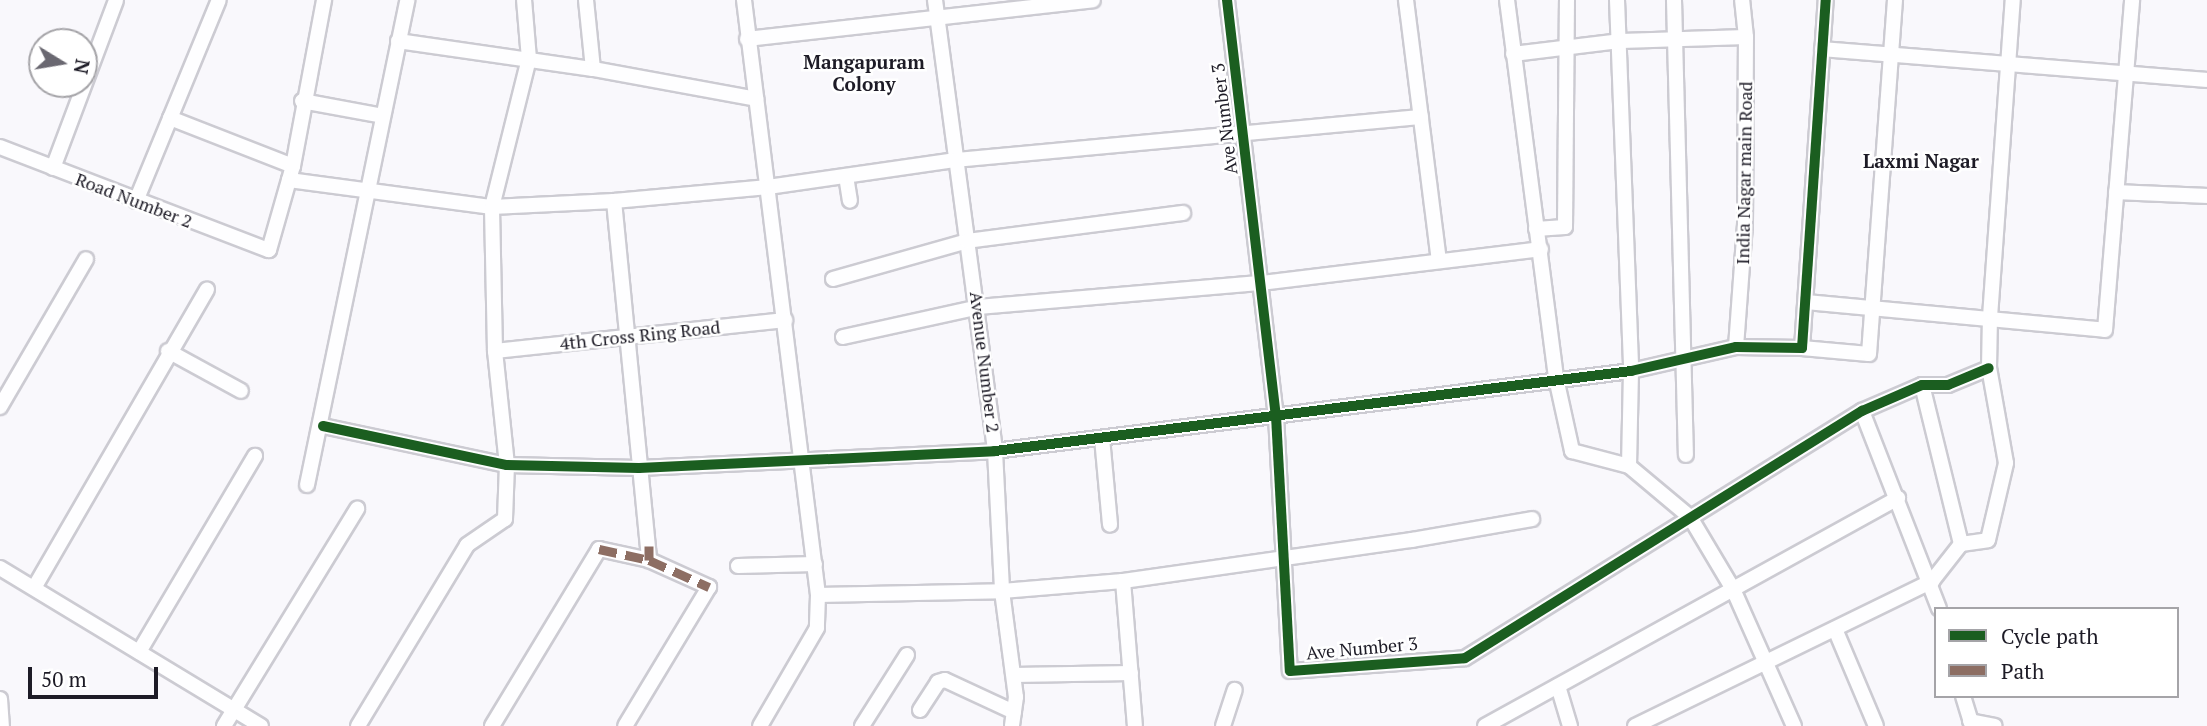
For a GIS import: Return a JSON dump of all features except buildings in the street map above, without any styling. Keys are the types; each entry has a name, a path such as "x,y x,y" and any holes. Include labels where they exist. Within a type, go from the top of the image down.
{"street":[{"path":"53,168 116,0"},
{"path":"136,201 219,0"},
{"path":"291,173 302,102 324,0"},
{"path":"307,485 323,426 407,0"},
{"path":"358,726 467,545 503,524 507,465 495,351 492,207 529,59 524,0"},
{"path":"586,0 593,69"},
{"path":"744,0 818,595 817,628 760,726"},
{"name":"Avenue Number 2","path":"935,0 967,241 979,307 995,451 1003,591 1014,675 1013,719"},
{"path":"747,39 1093,0"},
{"name":"Ave Number 3","path":"1227,0 1276,416 1287,555 1290,671 1465,657 1862,411 1922,385 1948,385 1989,368"},
{"path":"1406,0 1439,261"},
{"path":"1507,0 1556,378 1572,451 1629,466 1690,517 1733,589 1769,663 1794,726"},
{"path":"1536,229 1565,226 1567,0"},
{"path":"1617,0 1631,371 1629,466"},
{"path":"1674,0 1678,38 1686,455"},
{"name":"India Nagar main Road","path":"1736,347 1745,223 1746,37 1741,0"},
{"path":"1802,348 1826,0"},
{"path":"323,426 507,465 639,468 802,457 995,451 1556,378 1631,371 1736,347 1802,348 1869,354 1895,0"},
{"path":"1635,726 1769,663 1932,581 1961,544 1988,540 2006,463 1989,368 1990,317 2013,0"},
{"path":"1806,302 1990,317 2105,330 2132,0"},
{"path":"1513,54 1620,41 1746,37"},
{"path":"398,41 593,69 756,99"},
{"path":"1822,49 2207,80"},
{"path":"302,102 383,116"},
{"path":"170,118 291,173 368,192 492,207 614,201 768,187 956,160 1421,117"},
{"name":"Road Number 2","path":"0,148 269,250 291,173"},
{"path":"846,176 850,201"},
{"path":"2116,192 2207,196"},
{"path":"614,201 649,553"},
{"path":"833,279 967,241 1183,213"},
{"path":"844,337 979,307 1261,283 1541,250"},
{"path":"0,407 86,259"},
{"path":"34,588 168,351 206,290"},
{"name":"4th Cross Ring Road","path":"495,351 785,320"},
{"path":"168,351 241,391"},
{"path":"1922,385 1961,544"},
{"path":"1862,411 1932,581 1938,607"},
{"path":"1102,438 1110,525"},
{"path":"139,652 255,456"},
{"path":"1485,726 1898,498"},
{"path":"224,726 356,509"},
{"path":"818,595 1003,591 1123,581 1287,555 1412,540 1532,519"},
{"path":"492,726 599,549 649,553 709,587 625,726"},
{"path":"738,566 815,564"},
{"path":"0,568 261,726"},
{"path":"1123,581 1135,726"},
{"path":"1835,629 1875,726"},
{"path":"862,726 907,655"},
{"path":"1014,675 1130,673"},
{"path":"920,710 938,682 945,680 1013,719"},
{"path":"1558,686 1570,726"},
{"path":"1223,726 1235,690"},
{"path":"1964,698 1971,724 1995,726"},
{"path":"0,699 2,726"}],"marked path":[{"path":"649,546 649,560 709,587"},
{"path":"599,549 649,560"}],"cycle path":[{"path":"1227,0 1276,416 1290,671 1465,658 1862,411 1922,385 1948,385 1989,368"},
{"path":"323,426 507,465 639,468 995,451 1631,371 1736,347 1802,348 1826,0"}],"district":[{"name":"Mangapuram Colony","path":"864,73"},
{"name":"Laxmi Nagar","path":"1921,161"}]}
